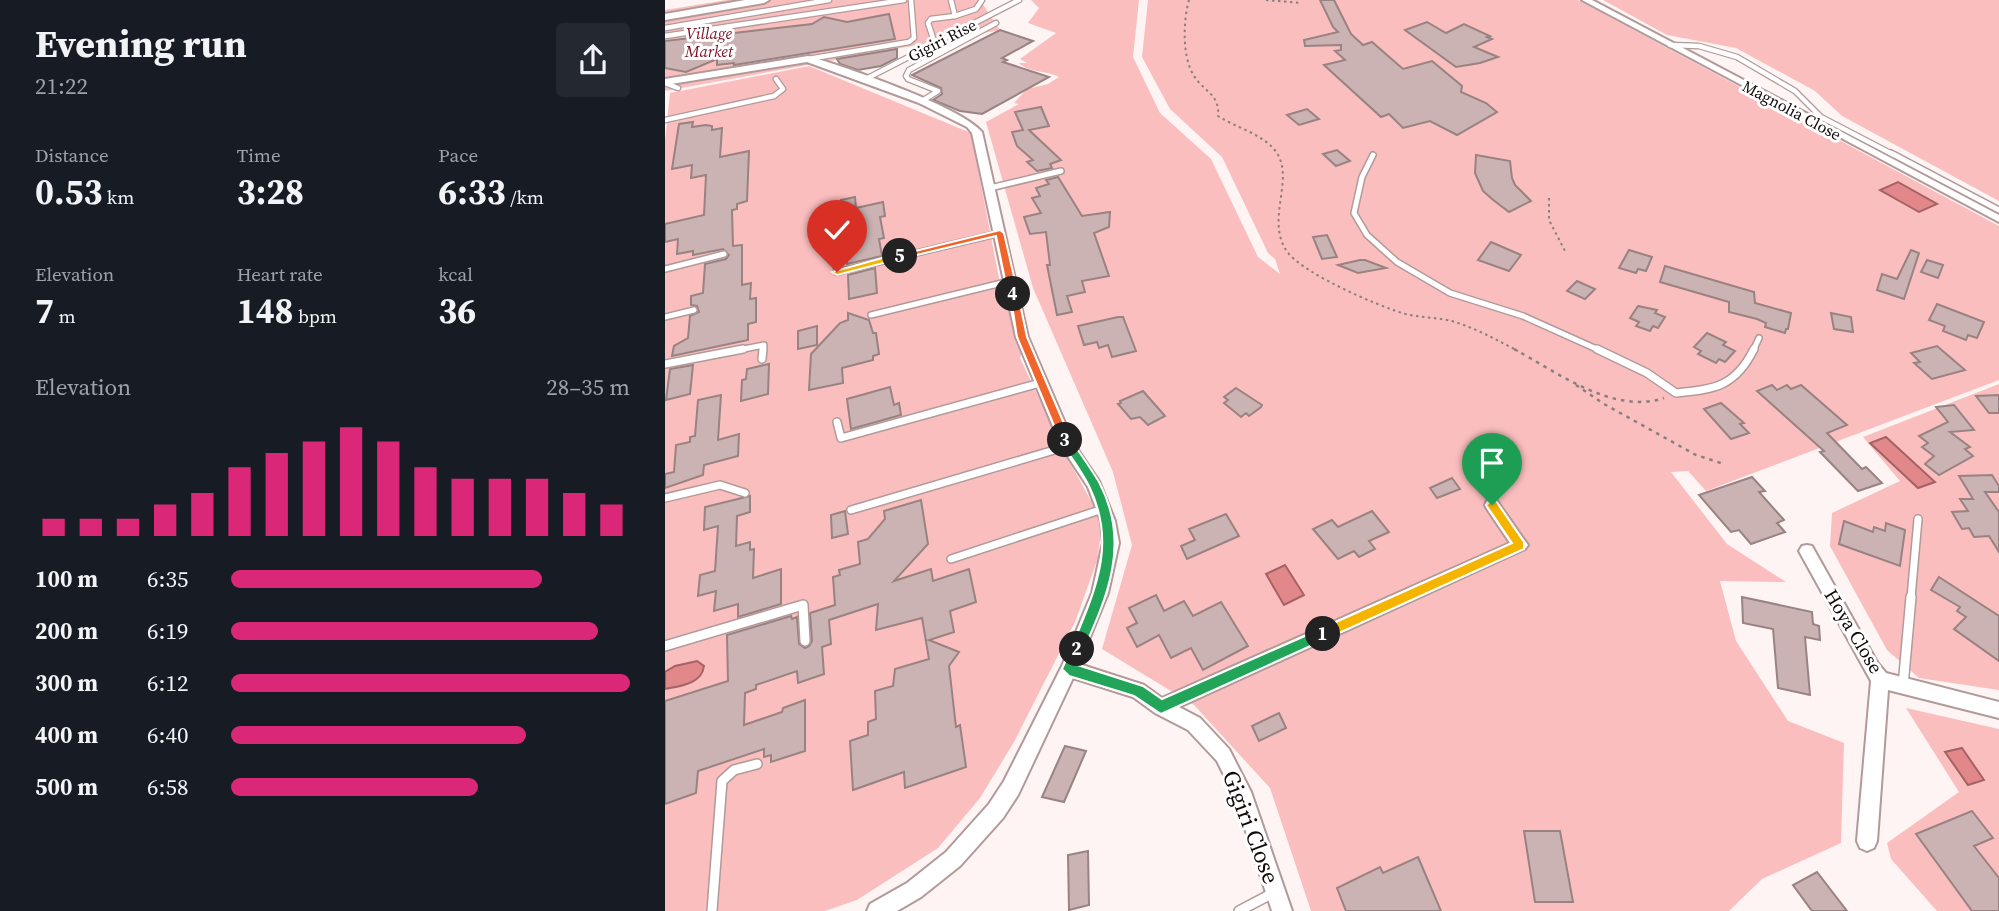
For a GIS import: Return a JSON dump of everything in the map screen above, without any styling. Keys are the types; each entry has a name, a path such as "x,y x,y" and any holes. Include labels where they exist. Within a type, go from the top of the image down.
{"main road":[{"path":"665,10 730,0"},
{"path":"665,17 764,0"}],"street":[{"name":"Magnolia Close","path":"1585,0 1999,219"},
{"path":"665,83 808,59 922,101 970,125 977,132 1022,337 1068,446 1094,485 1103,509 1111,543 1100,593 1069,669 1011,788 976,837 953,859 914,890 877,911"},
{"path":"1161,707 1520,545 1492,505"},
{"name":"Hoya Close","path":"1807,551 1880,679 1999,710"},
{"name":"Gigiri Close","path":"1069,669 1138,691 1161,707 1194,724 1223,755 1242,792 1282,911"},
{"path":"1867,841 1880,679"}],"lane":[{"path":"665,28 829,0"},
{"path":"665,36 904,0"},
{"path":"808,59 909,42 913,38 911,0"},
{"path":"951,0 955,16"},
{"path":"935,44 929,20 976,9 982,0"},
{"name":"Gigiri Rise","path":"864,80 1019,0"},
{"path":"757,12 761,21"},
{"path":"922,101 938,91 908,79 906,76 909,70 996,23"},
{"path":"1669,45 1699,46 1737,57 1795,91 1821,117 1999,210"},
{"path":"665,120 774,96 783,89 776,79"},
{"path":"665,83 678,88"},
{"path":"1373,155 1362,177 1353,213 1367,235 1397,262 1450,293 1562,331 1647,373 1676,393 1713,389 1730,381 1748,360 1759,338"},
{"path":"990,188 1061,171"},
{"path":"833,249 837,272 1000,233"},
{"path":"665,269 724,254"},
{"path":"871,316 1010,281"},
{"path":"665,317 694,310"},
{"path":"665,365 764,345 762,359"},
{"path":"837,422 841,438 1040,383"},
{"path":"851,510 1068,446"},
{"path":"665,498 720,485 745,493"},
{"path":"951,559 1103,509"},
{"path":"1903,687 1918,519"},
{"path":"665,646 803,605 805,641"},
{"path":"712,911 722,781 734,770 757,764"},
{"path":"1239,911 1276,892"}],"path":[{"path":"1266,0 1301,3"},
{"path":"1549,198 1547,206 1550,228 1565,251"},
{"path":"1573,383 1591,398 1655,431 1700,459 1724,464"}],"green space":[{"name":"Village Market","path":"727,0 980,0 1000,30 665,91 665,10"},
{"path":"1031,0 1139,0 1133,57 1160,113 1211,159 1258,257 1280,274 1275,259 1268,253 1222,157 1170,109 1142,57 1148,0 1578,0 1999,226 1999,380 1706,491 1688,471 1671,472 1727,544 1786,582 1720,581 1736,641 1788,721 1844,743 1841,843 1762,879 1729,911 1311,911 1270,788 1194,705 1102,649 1132,545 1113,472 1033,288 986,122 1019,104 1014,103 1027,89 1048,84 1059,77 1019,63 1027,63 1020,59 1056,33 1028,23 1039,8"},
{"path":"1603,0 1999,0 1999,201 1842,116 1815,91 1736,48 1667,35"},
{"path":"809,66 971,133 1004,304 1009,305 1014,332 1022,352 1020,358 1067,457 1102,521 1098,558 1075,622 1014,742 980,798 938,848 857,900 825,911 665,911 665,141 670,93"},
{"path":"1999,384 1999,690 1919,678 1887,650 1830,546 1832,513 1900,481 1863,437"},
{"path":"1906,708 1999,729 1999,911 1937,911 1891,859 1887,843 1959,792"}],"shaded area":[{"path":"1898,182 1937,204 1919,212 1880,190"},
{"path":"1886,437 1935,482 1918,488 1870,443"},
{"path":"1285,565 1304,595 1284,605 1266,574"},
{"path":"697,661 704,666 699,677 689,683 665,689 665,672 675,666"},
{"path":"1962,748 1984,780 1968,785 1945,752"}],"building":[{"path":"1320,0 1334,0 1351,34 1363,45 1372,42 1403,69 1432,61 1462,86 1461,92 1486,103 1497,112 1457,135 1430,121 1403,128 1389,114 1381,117 1324,65 1345,60 1335,51 1341,50 1341,45 1305,46 1304,40 1338,32"},
{"path":"889,14 895,39 734,65 717,65 717,59 686,72 665,68 665,41 812,24 824,17 847,22"},
{"path":"1427,22 1446,33 1464,24 1490,36 1487,37 1492,39 1474,47 1498,57 1456,67 1405,30"},
{"path":"1000,30 1033,41 1002,58 1007,60 1003,62 1049,77 982,114 960,111 933,100 942,94 941,88 912,75"},
{"path":"897,49 897,58 881,66 858,70 840,64 837,59"},
{"path":"1041,107 1049,126 1029,130 1061,160 1050,164 1052,168 1037,171 1027,162 1033,160 1017,146 1012,132 1023,130 1015,112"},
{"path":"1307,109 1319,119 1299,125 1287,115"},
{"path":"693,122 692,127 706,125 712,126 712,130 722,128 720,157 749,151 747,201 737,204 737,209 732,210 733,246 742,245 742,285 751,283 750,299 756,298 756,322 748,324 748,340 672,356 674,346 688,338 690,316 699,312 697,306 691,305 691,296 703,293 705,264 726,259 729,255 723,249 693,255 693,251 677,254 678,239 665,242 665,224 704,215 706,175 691,178 692,165 672,169 679,124"},
{"path":"1337,150 1350,161 1336,166 1323,154"},
{"path":"1476,155 1510,161 1515,185 1531,201 1509,212 1492,199 1483,191 1475,173"},
{"path":"1058,177 1082,216 1110,212 1109,227 1094,233 1109,276 1082,281 1085,292 1067,296 1072,312 1057,315 1047,265 1050,265 1046,232 1030,234 1024,217 1041,213 1032,198 1040,196 1036,188 1049,184 1046,180"},
{"path":"855,197 856,208 883,202 885,216 880,217 884,238 879,239 882,256 847,264 845,247 839,249 838,244 836,245 833,218 842,216 841,200"},
{"path":"1327,235 1337,257 1322,259 1313,237"},
{"path":"1491,242 1521,255 1509,271 1478,260"},
{"path":"1629,250 1652,257 1646,271 1638,269 1636,273 1619,268"},
{"path":"1911,250 1919,253 1904,299 1877,290 1882,274 1897,279"},
{"path":"1360,260 1386,268 1358,273 1338,265"},
{"path":"1927,260 1943,265 1938,278 1921,272"},
{"path":"1665,266 1754,292 1755,303 1791,313 1788,329 1785,333 1765,327 1766,323 1757,319 1729,312 1729,302 1660,282"},
{"path":"875,268 877,293 849,299 848,275"},
{"path":"1577,281 1595,289 1585,299 1567,291"},
{"path":"1937,304 1984,322 1977,338 1968,335 1966,340 1943,331 1945,326 1929,320"},
{"path":"1638,306 1657,310 1655,313 1665,317 1658,328 1653,326 1650,331 1636,326 1639,322 1630,318"},
{"path":"848,313 869,320 873,333 876,333 879,354 873,356 873,360 842,368 843,383 809,390 811,354 840,323 848,320"},
{"path":"1831,313 1851,317 1853,332 1834,329"},
{"path":"1123,317 1136,351 1112,357 1108,345 1099,348 1097,342 1084,345 1078,326"},
{"path":"817,326 817,345 798,349 798,331"},
{"path":"1707,333 1726,342 1723,345 1735,351 1725,362 1719,359 1716,363 1698,354 1701,351 1694,347"},
{"path":"1937,346 1965,370 1932,379 1914,363 1920,362 1911,353"},
{"path":"769,364 768,394 741,401 742,380 746,379 747,369"},
{"path":"693,365 690,394 666,400 670,369"},
{"path":"1772,385 1777,390 1787,385 1791,389 1801,385 1847,425 1827,433 1862,469 1866,467 1882,483 1858,491 1820,452 1824,451 1757,391"},
{"path":"890,387 894,405 899,403 901,415 851,429 847,399"},
{"path":"1236,388 1262,405 1261,407 1249,416 1246,413 1241,417 1224,403 1228,400 1224,397"},
{"path":"1143,391 1165,416 1148,425 1140,417 1131,419 1118,404"},
{"path":"721,395 718,440 739,434 738,456 704,465 703,475 665,488 665,474 674,472 676,445 690,442 690,437 695,436 698,400"},
{"path":"1999,395 1999,413 1989,413 1976,396"},
{"path":"1721,403 1744,423 1740,424 1749,433 1731,439 1704,409"},
{"path":"1954,405 1974,430 1950,432 1970,447 1965,449 1973,456 1939,475 1925,464 1934,456 1922,447 1928,443 1919,436 1948,422 1936,407"},
{"path":"1992,475 1999,486 1999,492 1985,492 1999,512 1999,552 1989,536 1974,537 1969,528 1962,529 1952,512 1968,511 1960,499 1973,499 1959,476"},
{"path":"1752,477 1765,491 1759,492 1784,520 1777,523 1785,532 1751,544 1739,530 1731,532 1699,495"},
{"path":"1452,478 1460,489 1437,498 1430,488"},
{"path":"750,496 750,512 737,516 736,546 750,542 750,550 754,549 753,578 781,569 781,604 738,617 738,604 714,611 716,591 698,596 700,575 715,571 718,526 704,530 705,507"},
{"path":"921,500 928,544 894,581 931,569 933,581 969,569 976,602 950,611 954,632 929,640 959,652 949,666 956,727 960,725 966,767 905,788 904,772 853,790 850,741 868,735 868,722 876,719 875,691 893,686 895,669 929,659 922,618 876,630 878,604 829,620 831,644 822,647 824,674 798,683 797,671 756,685 756,689 745,693 744,725 782,712 783,708 805,700 805,751 771,762 771,755 764,757 764,749 698,771 696,793 665,804 665,701 728,681 727,635 791,616 792,619 797,617 799,644 805,648 809,646 812,641 810,613 835,605 833,577 840,575 839,570 860,564 858,542 868,539 885,519 884,511"},
{"path":"845,511 848,534 832,538 831,515"},
{"path":"1372,511 1389,532 1369,541 1375,549 1359,557 1354,551 1338,559 1313,529 1332,520 1338,527"},
{"path":"1226,514 1239,536 1187,559 1181,546 1195,540 1189,529"},
{"path":"1844,521 1873,532 1874,527 1885,531 1886,523 1905,530 1900,566 1839,544"},
{"path":"1939,577 1999,616 1999,661 1954,629 1966,617 1957,611 1960,607 1931,590"},
{"path":"1156,595 1164,611 1184,601 1193,616 1221,602 1248,646 1203,670 1191,648 1171,658 1159,635 1137,647 1127,628 1137,623 1129,608"},
{"path":"1742,597 1812,612 1813,624 1819,626 1820,640 1805,637 1810,695 1778,688 1773,629 1743,623"},
{"path":"1279,713 1286,728 1259,741 1252,726"},
{"path":"1065,746 1086,751 1064,802 1042,797"},
{"path":"1972,811 1993,838 1974,846 1999,878 1999,911 1972,911 1916,834"},
{"path":"1524,831 1560,831 1573,902 1535,902"},
{"path":"1088,851 1089,905 1069,910 1068,855"},
{"path":"1418,857 1441,911 1346,911 1337,888 1380,867 1383,873"},
{"path":"1817,872 1847,911 1812,911 1793,885"}],"route":[{"path":"837,272 1000,233 1022,337 1068,446 1094,485 1108,522 1111,543 1100,593 1069,669 1138,691 1161,707 1520,545 1492,505"}]}
